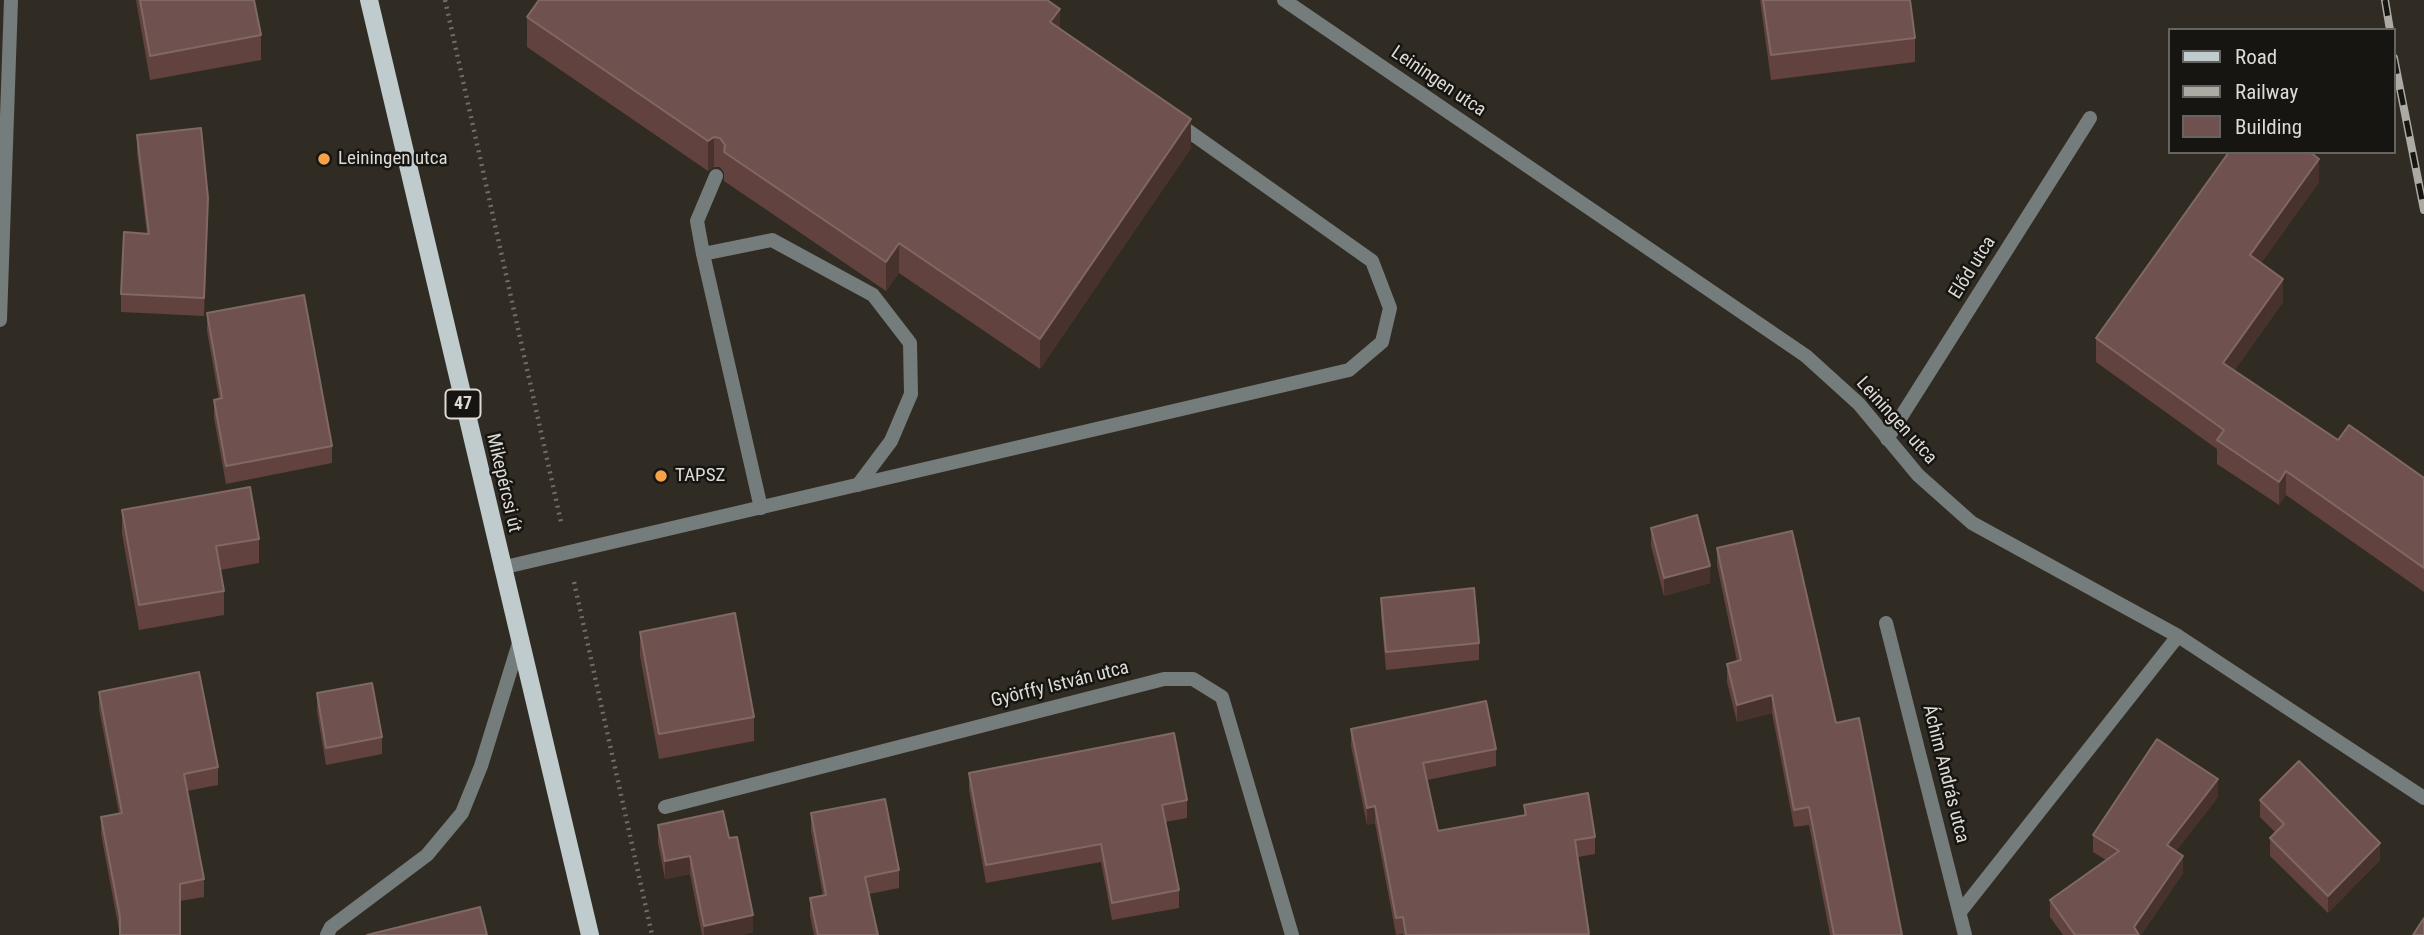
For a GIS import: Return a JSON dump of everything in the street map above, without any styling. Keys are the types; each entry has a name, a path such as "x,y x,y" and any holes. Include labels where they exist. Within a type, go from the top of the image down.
{"main road":[{"name":"Mikepércsi út","path":"369,0 501,568 590,935"}],"street":[{"path":"0,320 11,0"},
{"name":"Leiningen utca","path":"1284,0 1805,356 1859,404 1918,475 1972,523 2178,636 2424,797"},
{"path":"501,568 1349,370 1382,342 1390,308 1372,261 1161,112"},
{"name":"Előd utca","path":"1887,439 2090,118"},
{"path":"716,176 697,220 761,508"},
{"path":"703,254 772,240 873,295 911,343 911,394 891,441 858,485"},
{"name":"Áchim András utca","path":"1886,623 1965,935"},
{"path":"1960,912 2178,636"},
{"path":"327,935 331,927 427,855 462,813 481,766 519,643"},
{"name":"Györffy István utca","path":"665,807 1164,679 1193,679 1222,697 1292,935"}],"path":[{"path":"445,0 652,935"}],"building":[{"path":"140,0 254,0 261,35 150,56"},
{"path":"539,0 1047,0 1060,9 1050,22 1191,119 1040,339 899,243 886,262 724,152 725,145 720,138 714,137 708,141 527,17"},
{"path":"1763,0 1910,0 1915,38 1771,55"},
{"path":"201,128 208,198 204,298 121,294 124,232 149,234 137,135"},
{"path":"2228,154 2313,154 2319,159 2250,255 2283,279 2223,363 2338,440 2349,425 2424,478 2424,568 2286,471 2279,482 2217,440 2224,430 2096,338"},
{"path":"304,295 332,446 226,466 214,400 222,398 207,313"},
{"path":"250,487 259,539 216,546 224,591 139,605 122,510"},
{"path":"1697,515 1710,566 1664,578 1651,528"},
{"path":"1792,531 1836,723 1859,718 1902,935 1834,935 1809,807 1794,810 1772,695 1737,705 1727,664 1741,660 1717,548"},
{"path":"1474,588 1479,643 1386,652 1381,598"},
{"path":"735,613 754,717 659,734 640,632"},
{"path":"199,672 218,767 184,774 204,879 180,884 180,935 120,935 120,917 101,817 122,813 99,692"},
{"path":"372,683 382,737 326,748 317,693"},
{"path":"1486,701 1496,749 1423,763 1438,831 1526,815 1524,805 1588,793 1595,837 1575,840 1589,934 1406,935 1403,917 1396,918 1375,806 1367,808 1351,729"},
{"path":"1174,733 1187,800 1162,805 1179,890 1112,903 1101,844 986,865 969,773"},
{"path":"2157,739 2218,779 2167,845 2183,856 2134,927 2139,935 2075,935 2050,900 2119,851 2093,835"},
{"path":"2299,761 2380,843 2328,896 2270,838 2284,824 2260,800"},
{"path":"885,799 899,870 865,877 878,935 818,935 810,898 826,895 811,813"},
{"path":"723,811 729,838 737,837 753,915 704,926 690,856 665,861 658,825"},
{"path":"480,907 487,935 367,935"},
{"path":"2424,918 2424,935 2413,935"}],"railway":[{"path":"2385,0 2390,28"},
{"path":"2396,68 2424,210"}],"place":[{"name":"Leiningen utca","path":"324,159"},
{"name":"TAPSZ","path":"661,476"}]}
